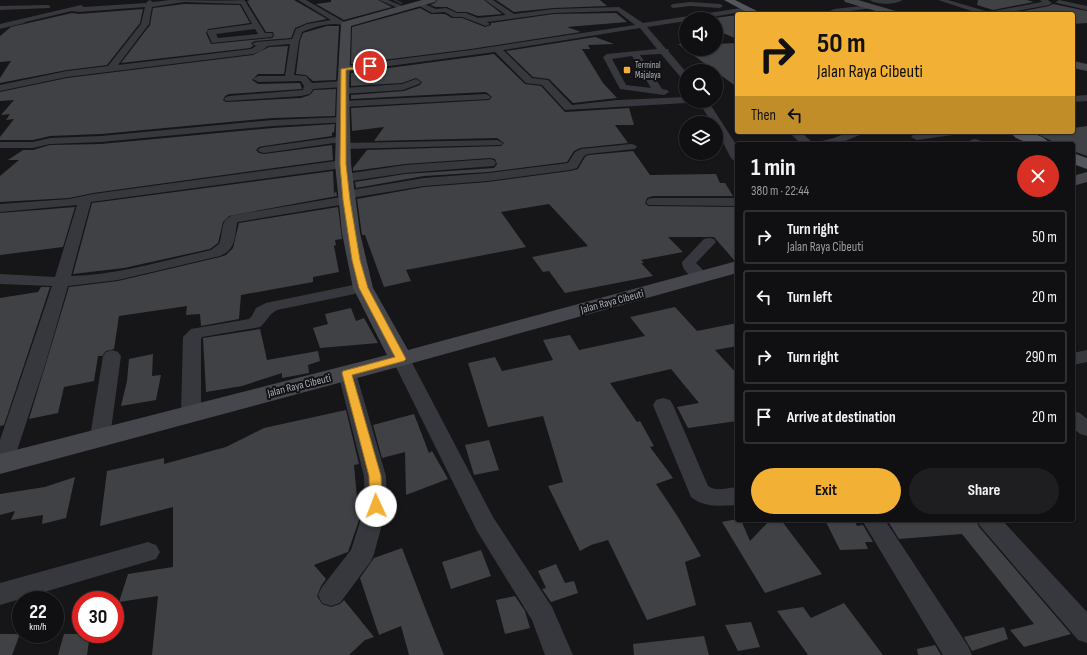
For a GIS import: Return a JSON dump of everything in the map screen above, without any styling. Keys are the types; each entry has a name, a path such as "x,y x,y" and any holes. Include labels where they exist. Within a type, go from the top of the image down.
{"main road":[{"path":"728,0 754,12"},
{"path":"1021,134 1039,142"},
{"path":"1075,159 1087,164"}],"street":[{"path":"0,26 72,7 138,1 150,4 171,0"},
{"path":"0,8 150,4 184,0 243,2 264,40"},
{"path":"303,1 319,0"},
{"path":"382,0 403,8"},
{"path":"488,0 512,16"},
{"path":"595,0 604,8"},
{"path":"848,0 872,3 892,12"},
{"path":"834,10 899,0"},
{"path":"941,0 982,12"},
{"path":"1060,2 1074,0"},
{"path":"303,1 341,23"},
{"path":"1001,12 1049,4 1046,1 1060,2 1087,8"},
{"path":"287,32 299,31 310,26 341,23 425,2 435,11 446,10 456,15 463,15 486,24"},
{"path":"111,68 145,24 150,4"},
{"path":"673,6 690,4 717,6 738,5"},
{"path":"476,21 569,10 604,8 621,9 642,26 679,69"},
{"path":"343,87 496,49 748,9"},
{"path":"569,10 573,18"},
{"path":"341,23 344,171 346,198 356,260 363,288 485,524 543,615 559,655"},
{"path":"257,26 210,32 214,40 295,41"},
{"path":"580,27 587,34"},
{"path":"223,30 227,40"},
{"path":"288,78 295,41 299,31"},
{"path":"0,88 67,74 253,51 264,40 275,34"},
{"path":"180,51 264,40"},
{"path":"496,49 529,81 545,82 567,107 573,108 617,102 679,100"},
{"path":"665,52 634,53 607,57 623,87 659,92 679,91"},
{"path":"634,53 659,92"},
{"path":"120,57 135,56"},
{"path":"1075,65 1087,68"},
{"path":"258,79 304,78 309,86"},
{"path":"309,86 403,87 416,82"},
{"path":"229,99 301,94 307,92 309,86"},
{"path":"343,87 486,97"},
{"path":"1075,99 1087,98"},
{"path":"707,108 728,139 735,154"},
{"path":"0,145 34,145 50,141 101,139 273,124 344,120"},
{"path":"796,134 806,142"},
{"path":"833,142 854,134"},
{"path":"917,137 938,134"},
{"path":"264,150 344,142 497,143"},
{"path":"0,279 62,282 87,280 140,270 215,253 224,249 227,245 230,222 234,219 424,182 488,177 570,166 574,165 579,154 585,151 631,147"},
{"path":"0,208 69,203 344,171 490,163"},
{"path":"1075,180 1087,177"},
{"path":"1,464 27,394 53,306 62,282 85,200"},
{"path":"653,202 735,202"},
{"path":"702,277 689,265 689,262 709,242"},
{"name":"Jalan Raya Cibeuti","path":"1,464 401,359 735,268"},
{"path":"191,413 193,335 254,323 260,318 262,311 272,306 363,288"},
{"path":"100,438 112,356"},
{"path":"1075,359 1087,356"},
{"path":"331,595 362,554 376,506 375,476 347,373"},
{"path":"663,405 699,490 706,496 714,498 735,496"},
{"path":"1075,420 1087,429"},
{"path":"874,522 958,655"},
{"path":"990,522 1087,631"},
{"path":"0,594 148,552"}],"building":[{"path":"294,0 327,19 307,23 295,28 291,38 255,41 251,43 253,46 250,48 121,63 150,25 153,8 184,4 240,5 250,23 208,29 206,33 211,44 272,38 274,36 273,32 266,32 247,1"},
{"path":"331,0 378,0 392,7 344,20 316,4 331,2"},
{"path":"437,0 484,0 502,14 478,16 467,12 457,12 447,7 436,7 430,5 435,3"},
{"path":"496,0 600,0 607,6 554,8 514,12"},
{"path":"978,0 1027,0 1034,2 993,10 977,5"},
{"path":"1053,4 1087,11 1087,23 1075,24 1075,12 1019,12"},
{"path":"420,8 431,14 445,14 452,18 462,18 485,27 491,25 491,23 554,14 616,13 627,22 567,27 581,32 471,49 351,64 352,27"},
{"path":"143,9 140,23 107,65 67,70 0,83 0,78 11,61 0,62 0,36 11,27 72,13 79,14"},
{"path":"735,15 735,38 723,33 723,17"},
{"path":"327,26 339,26 336,80 313,81 306,75 296,74 300,41 303,33"},
{"path":"595,37 614,44 588,45 590,49 582,49 603,83 617,98 573,103 549,79 533,77 506,51"},
{"path":"735,43 735,86 723,77 723,64 705,64 694,56 723,56 723,44"},
{"path":"288,46 284,74 258,74 252,80 258,84 300,83 302,89 229,94 225,96 223,100 226,102 301,98 310,95 314,90 336,89 335,116 273,118 101,134 50,136 33,140 0,140 0,137 14,119 6,120 10,114 1,115 14,100 0,101 0,92 67,78 253,55 269,47"},
{"path":"494,54 525,84 541,86 565,112 629,108 634,125 615,125 628,143 580,148 574,151 567,162 488,172 424,176 356,188 355,182 405,174 494,168 497,164 495,159 490,158 405,164 353,171 353,168 367,150 501,146 504,143 497,138 374,141 384,127 352,131 351,108 489,100 492,97 486,92 351,99 351,95 404,91 420,85 422,82 416,78 402,83 351,86 351,73"},
{"path":"335,124 332,136 264,146 259,147 256,150 259,153 264,154 332,145 333,160 93,193 69,198 0,202 0,176 19,160 8,160 23,150 33,150 50,145 101,144 273,128"},
{"path":"1087,126 1087,156 1075,152 1075,142 1054,142 1037,134 1075,134 1075,128"},
{"path":"633,151 650,175 716,174 720,183 725,183 733,196 653,196 647,198 645,203 648,206 735,207 735,260 714,237 668,237 683,252 641,260 644,263 641,263 653,276 565,293 549,271 543,272 532,257 588,246 549,204 501,212 526,247 406,270 411,281 384,287 365,235 362,235 357,199 424,187 488,182 570,171 578,169 585,157 588,155"},
{"path":"333,171 334,194 336,191 337,196 229,216 223,222 218,243 210,249 124,268 73,274 92,203"},
{"path":"75,207 63,247 0,255 0,213"},
{"path":"338,207 342,239 335,240 336,245 334,246 339,272 313,277 313,282 241,295 239,319 201,326 200,314 186,315 187,306 119,316 114,349 106,351 102,356 98,356 94,381 64,387 58,413 29,419 69,287 118,281 220,257 226,255 233,248 239,223"},
{"path":"41,287 50,287 4,425 0,426 0,298 38,292"},
{"path":"675,307 697,331 735,323 735,346 715,350 735,372 735,421 688,428 677,407 699,403 671,369 610,383 637,422 640,421 654,446 650,447 673,478 656,484 701,556 685,562 696,605 647,620 608,540 591,545 580,551 548,486 563,482 543,416 488,427 468,363 495,357 502,371 553,360 543,340 570,335 579,350 645,336 630,317"},
{"path":"351,308 356,321 364,318 378,343 320,348 313,328 328,324 325,314"},
{"path":"260,329 267,360 318,351 320,361 308,365 309,373 282,378 282,373 242,386 206,392 203,338"},
{"path":"153,354 152,376 161,375 156,400 121,406 127,381 129,359"},
{"path":"346,410 359,464 354,465 359,520 348,552 314,565 326,579 317,596 322,604 331,607 340,604 344,600 374,637 365,640 349,655 152,655 158,596 124,601 124,591 123,591 128,574 173,567 173,507 100,526 107,471 164,458 164,464 226,447 264,428"},
{"path":"414,414 429,453 432,451 448,479 406,495 405,452 382,458 373,425"},
{"path":"489,440 499,470 474,475 465,445"},
{"path":"75,477 66,518 42,524 43,515 11,520 15,511 0,515 0,494 45,487"},
{"path":"735,519 735,522 742,522 750,541 768,522 783,522 822,574 765,593 722,522"},
{"path":"826,522 855,522 857,526 863,525 873,542 865,542 868,549 840,550"},
{"path":"977,522 979,527 1071,634 1024,647 1010,630 1034,624 962,534 899,539 889,523"},
{"path":"402,548 444,655 409,655 401,626 379,635 360,578 374,558"},
{"path":"481,550 491,576 451,589 442,562"},
{"path":"556,564 565,583 574,581 578,593 551,602 542,589 546,588 538,571"},
{"path":"515,596 525,611 530,628 505,634 496,600"},
{"path":"844,603 883,655 808,655 777,611 803,607 811,618"},
{"path":"751,622 760,647 738,651 725,625"},
{"path":"1004,627 1008,639 972,651 964,637"},
{"path":"0,634 12,634 12,643 17,643 12,655 0,655"},
{"path":"64,634 72,634 72,643 89,643 87,655 58,655 61,643 64,643"},
{"path":"704,636 709,655 634,655 633,644"},
{"path":"935,645 941,655 918,655 917,649"}],"waterway":[{"path":"214,0 244,0"},
{"path":"394,0 402,3"},
{"path":"0,28 24,22"}],"place":[{"name":"Terminal Majalaya","path":"627,70"}],"route":[{"path":"370,66 344,69 342,91 344,139 343,164 346,200 356,260 363,288 401,359 347,373 375,476 376,506"}]}
